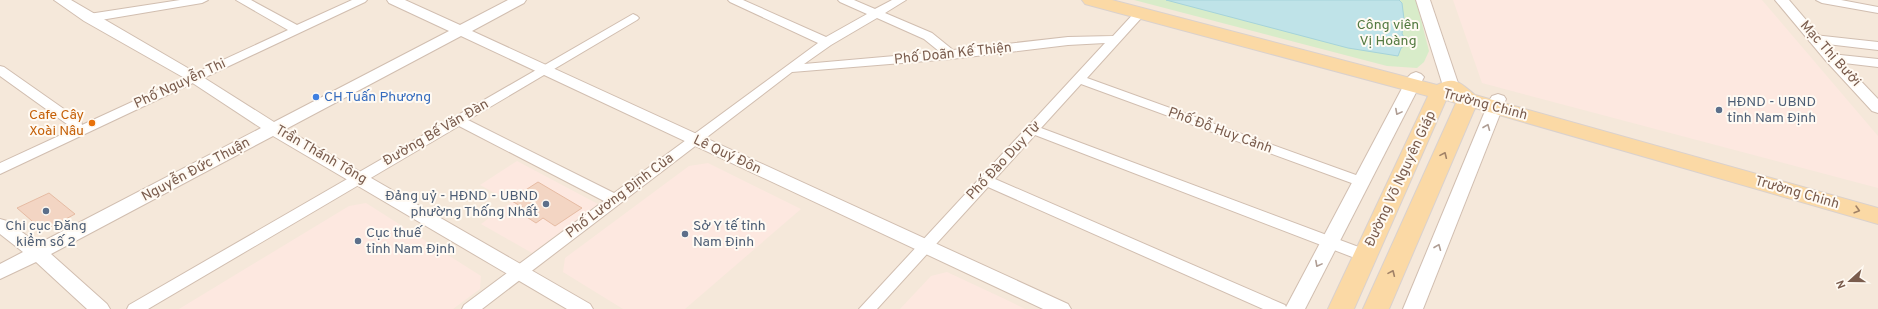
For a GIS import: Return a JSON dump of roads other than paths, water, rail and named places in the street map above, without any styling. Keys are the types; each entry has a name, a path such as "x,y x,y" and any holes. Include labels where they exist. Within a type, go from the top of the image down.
{"main road":[{"name":"Trường Chinh","path":"1091,0 1878,200"},
{"name":"Trường Chinh","path":"1114,0 1414,81"},
{"path":"1445,89 1468,100"},
{"name":"Đường Võ Nguyên Giáp","path":"1341,309 1445,89"},
{"name":"Trường Chinh","path":"1468,100 1497,103 1878,216"},
{"name":"Đường Võ Nguyên Giáp","path":"1376,309 1468,100"}],"street":[{"name":"Trần Thánh Tông","path":"61,0 89,18 193,77 274,128 583,309"},
{"path":"89,18 202,0"},
{"path":"242,0 297,30"},
{"name":"Phố Nguyễn Thi","path":"0,169 193,77 361,0"},
{"name":"Lê Quý Đôn","path":"394,0 1061,309"},
{"name":"Nguyễn Đức Thuận","path":"0,272 519,0"},
{"path":"734,0 827,42"},
{"path":"844,0 928,36 951,55"},
{"name":"Phố Lương Định Của","path":"470,309 789,68 827,42 900,0"},
{"path":"1423,0 1445,89"},
{"name":"Mạc Thị Bưởi","path":"1782,0 1814,39 1878,108"},
{"path":"1822,0 1878,10"},
{"name":"Phố Đào Duy Từ","path":"867,309 1140,13"},
{"name":"Đường Bế Văn Đàn","path":"135,309 633,18"},
{"name":"Phố Doãn Kế Thiện","path":"789,68 951,55 1068,42 1116,39"},
{"path":"1814,39 1878,46"},
{"path":"1831,58 1878,63"},
{"path":"0,70 76,124"},
{"name":"Phố Đỗ Huy Cảnh","path":"1079,79 1362,182"},
{"path":"1295,309 1414,81"},
{"path":"1413,309 1497,103"},
{"path":"458,120 615,200"},
{"path":"1033,130 1366,256"},
{"path":"986,181 1279,309"},
{"path":"0,225 38,253 100,309"}],"water":[{"name":"Công viên Vị Hoàng","path":"1166,0 1399,0 1402,3 1404,19 1402,34 1408,43 1401,48 1398,56 1348,48"}],"place":[{"name":"CH Tuấn Phương","path":"316,97"},
{"name":"HĐND - UBND tỉnh Nam Định","path":"1719,110"},
{"name":"Cafe Cây Xoài Nâu","path":"92,123"},
{"name":"Đảng uỷ - HĐND - UBND phường Thống Nhất","path":"546,204"},
{"name":"Chi cục Đăng kiểm số 2","path":"46,211"},
{"name":"Sở Y tế tỉnh Nam Định","path":"685,234"},
{"name":"Cục thuế tỉnh Nam Định","path":"358,241"}]}
